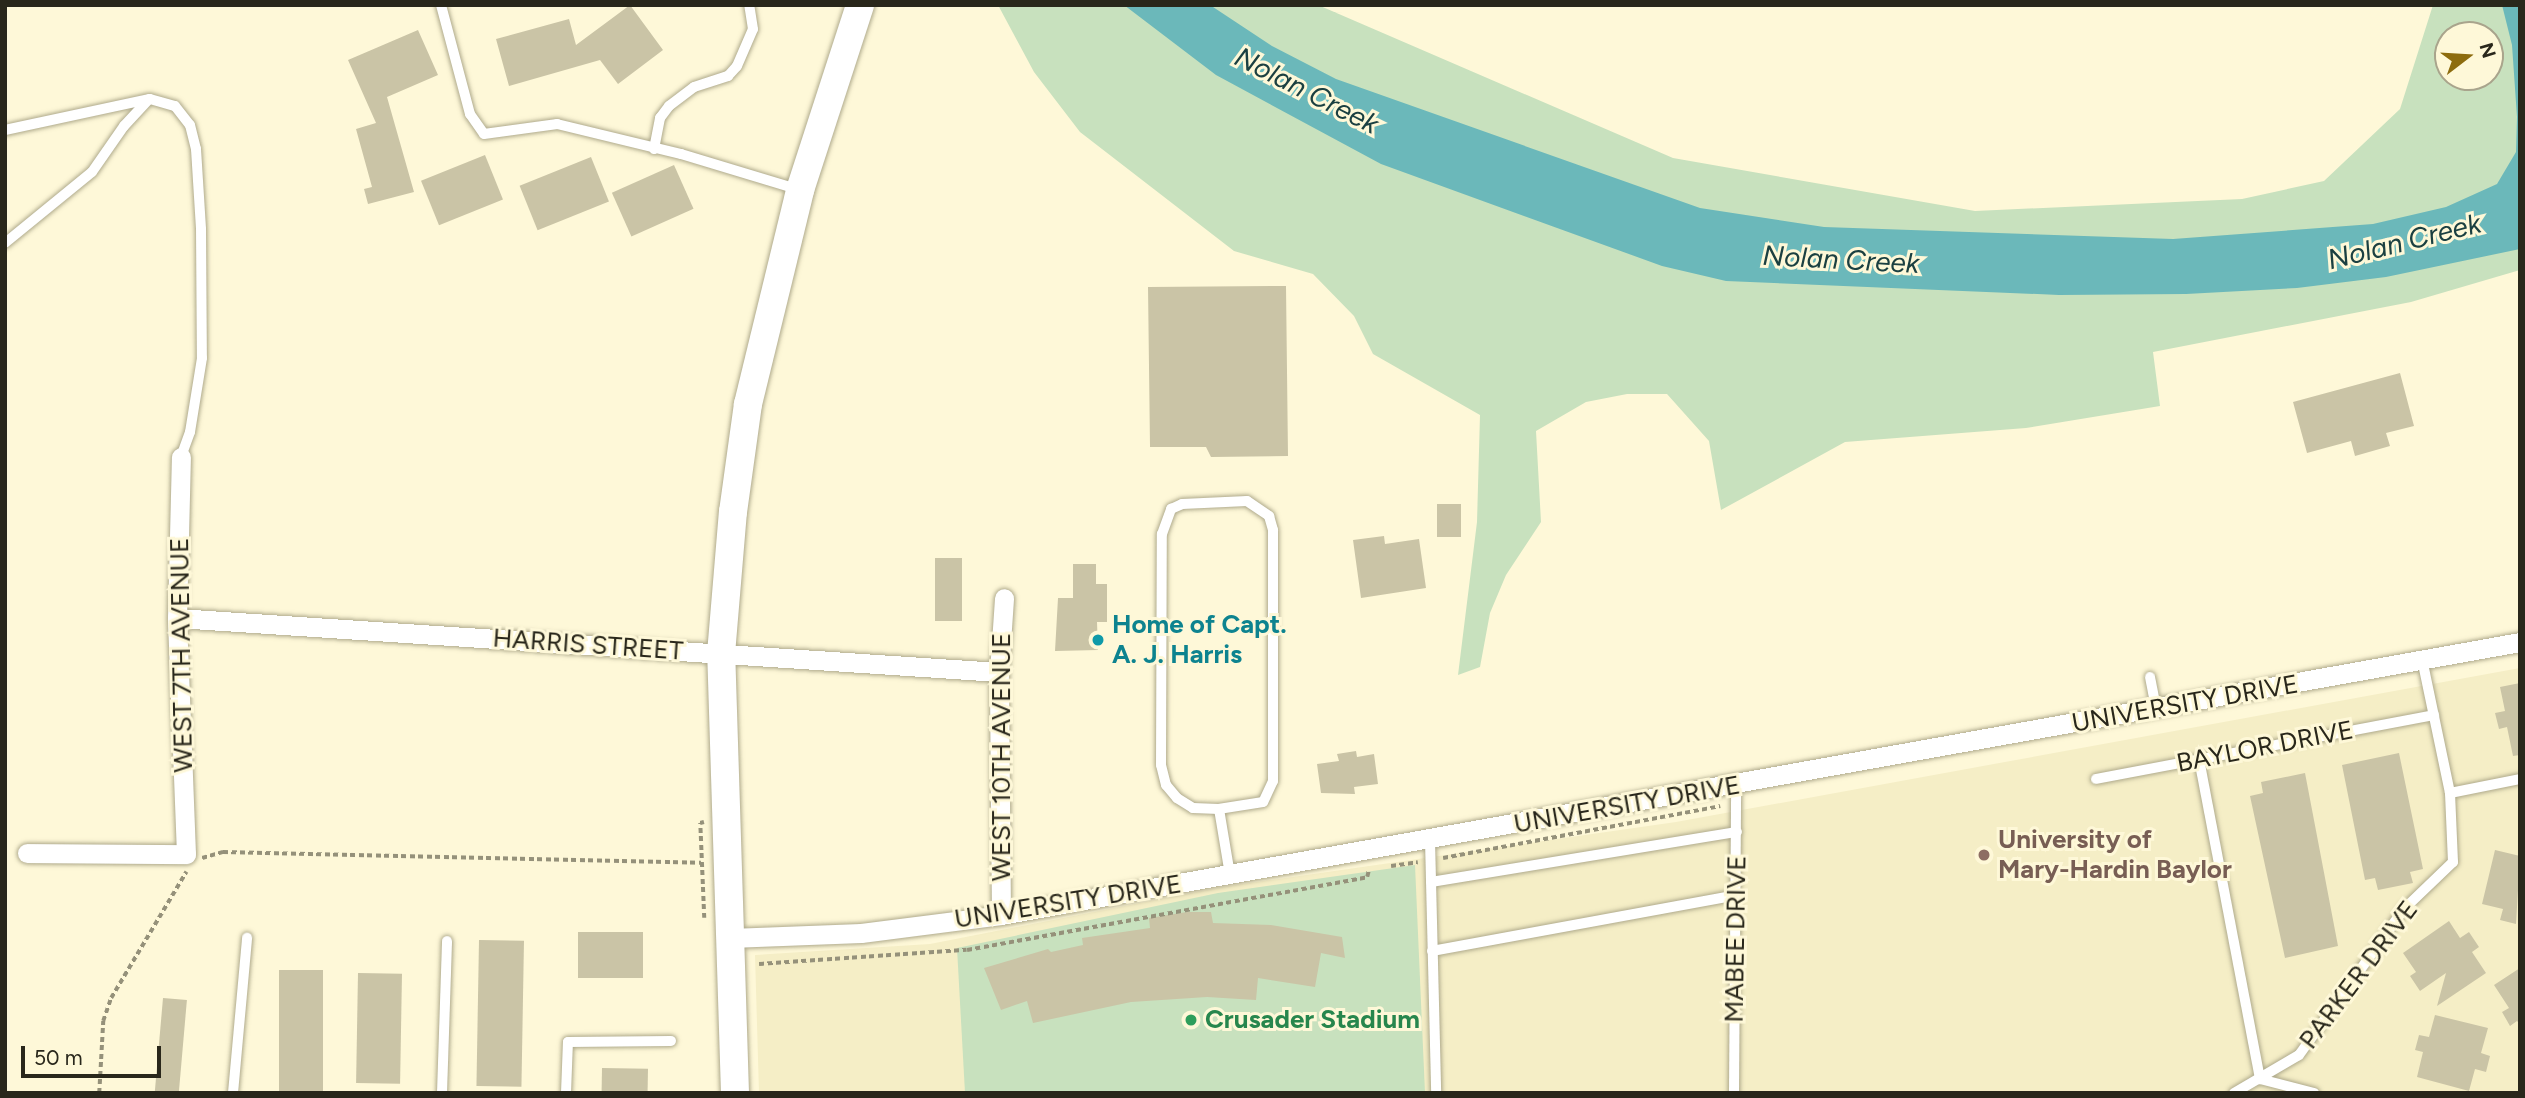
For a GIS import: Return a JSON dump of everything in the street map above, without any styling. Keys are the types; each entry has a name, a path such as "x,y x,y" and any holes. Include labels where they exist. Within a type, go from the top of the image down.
{"street":[{"path":"735,1093 721,654 748,404 800,190 860,5"},
{"name":"WEST 7TH AVENUE","path":"27,853 186,853 177,618 181,457"},
{"name":"WEST 10TH AVENUE","path":"1001,915 999,672 1004,598"},
{"name":"HARRIS STREET","path":"177,618 999,672"},
{"name":"UNIVERSITY DRIVE","path":"730,938 861,933 1001,915 1736,786 2520,642"}],"lane":[{"path":"441,5 470,114 484,134 557,124 800,190"},
{"path":"654,149 660,118 669,106 694,87 728,76 737,66 752,29 749,5"},
{"path":"5,243 92,172 124,126 150,99"},
{"path":"5,130 150,99 176,106 190,125 196,149 202,358 190,432 181,457"},
{"path":"1247,501 1269,516 1273,530 1273,781 1263,802 1219,808 1193,807 1177,798 1166,785 1161,765 1162,534 1171,509 1182,504 1247,501"},
{"name":"PARKER DRIVE","path":"2234,1093 2299,1055 2404,909 2453,862 2450,793 2422,659"},
{"path":"2150,677 2156,709"},
{"name":"BAYLOR DRIVE","path":"2096,779 2434,715"},
{"path":"2199,759 2260,1079 2314,1093"},
{"path":"2450,793 2520,779"},
{"name":"MABEE DRIVE","path":"1734,1093 1736,786"},
{"path":"1219,808 1230,875"},
{"path":"1431,882 1737,832"},
{"path":"1430,840 1436,1093"},
{"path":"1432,951 1737,895"},
{"path":"233,1093 247,938"},
{"path":"442,1093 447,941"},
{"path":"566,1093 568,1042 671,1041"}],"path":[{"path":"759,964 967,950 1367,877 1368,869 1717,809 1736,786"},
{"path":"99,1093 103,1021 111,998 184,873 200,859 223,852 701,863"}],"shaded area":[{"name":"University of Mary-Hardin Baylor","path":"2520,668 2520,1093 759,1093 755,955 930,944 1222,887 1676,822"}],"green space":[{"path":"998,5 1318,5 1673,158 1975,211 2242,199 2324,181 2400,109 2433,5 2520,5 2520,270 2411,302 2153,352 2160,406 2026,428 1845,442 1721,510 1709,441 1667,394 1627,394 1586,402 1536,431 1541,522 1506,575 1490,613 1480,667 1458,675 1477,522 1480,415 1373,354 1354,316 1313,274 1234,251 1080,132 1034,72"},
{"name":"Crusader Stadium","path":"1415,865 1425,1093 965,1093 957,948 1218,893"}],"water":[{"name":"Nolan Creek","path":"1124,5 1210,5 1272,46 1336,79 1700,208 1824,227 2173,239 2373,224 2446,207 2497,184 2516,152 2517,117 2512,45 2502,5 2520,5 2520,249 2386,277 2297,288 2186,294 2059,295 1726,281 1662,266 1381,164 1216,75"}],"building":[{"path":"630,5 663,50 618,84 600,60 509,86 496,39 569,19 576,45"},
{"path":"418,30 438,75 387,97 414,192 368,204 364,189 372,187 356,129 376,123 348,60"},
{"path":"485,155 503,200 439,225 421,181"},
{"path":"591,157 609,202 538,230 520,186"},
{"path":"674,165 694,209 631,237 612,193"},
{"path":"1286,286 1288,456 1211,457 1206,447 1150,447 1148,287"},
{"path":"2400,373 2414,426 2386,433 2390,446 2355,456 2351,441 2307,453 2293,402"},
{"path":"1437,504 1461,504 1461,537 1437,537"},
{"path":"1384,536 1385,544 1419,539 1426,588 1361,598 1353,540"},
{"path":"935,558 962,558 962,621 935,621"},
{"path":"1073,564 1096,564 1096,584 1107,584 1107,622 1097,622 1098,650 1055,651 1058,598 1073,598"},
{"path":"2520,683 2520,755 2513,756 2507,727 2499,729 2495,713 2505,711 2500,687"},
{"path":"1356,751 1357,757 1374,754 1378,784 1354,787 1355,794 1321,793 1317,764 1339,761 1337,754"},
{"path":"2399,753 2423,869 2410,872 2413,883 2378,890 2375,878 2365,880 2342,765"},
{"path":"2305,773 2338,946 2285,958 2250,796 2263,793 2261,782"},
{"path":"2495,850 2520,856 2516,924 2500,920 2503,909 2482,904"},
{"path":"1187,912 1211,912 1213,923 1271,925 1342,937 1345,958 1321,953 1315,987 1258,978 1256,1000 1207,997 1131,1002 1033,1023 1027,1001 1001,1010 984,968 1048,949 1051,952 1083,945 1082,938 1150,928 1149,918"},
{"path":"2449,921 2460,938 2469,932 2479,947 2472,952 2486,973 2437,1006 2446,973 2420,991 2410,976 2416,972 2403,953"},
{"path":"578,932 643,932 643,978 578,978"},
{"path":"479,940 524,941 521,1087 476,1086"},
{"path":"2520,968 2520,1024 2517,1021 2510,1026 2502,1012 2509,1008 2494,985"},
{"path":"279,970 323,970 323,1093 279,1093"},
{"path":"358,973 402,974 400,1084 356,1083"},
{"path":"163,998 187,1000 179,1093 155,1093"},
{"path":"2435,1015 2488,1028 2481,1053 2490,1056 2486,1072 2475,1069 2469,1091 2417,1077 2423,1052 2415,1050 2419,1035 2429,1037"},
{"path":"602,1068 648,1069 648,1093 602,1093"}],"place":[{"name":"Home of Capt. A. J. Harris","path":"1098,640"},
{"name":"University of Mary-Hardin Baylor","path":"1984,855"},
{"name":"Crusader Stadium","path":"1191,1020"}]}
